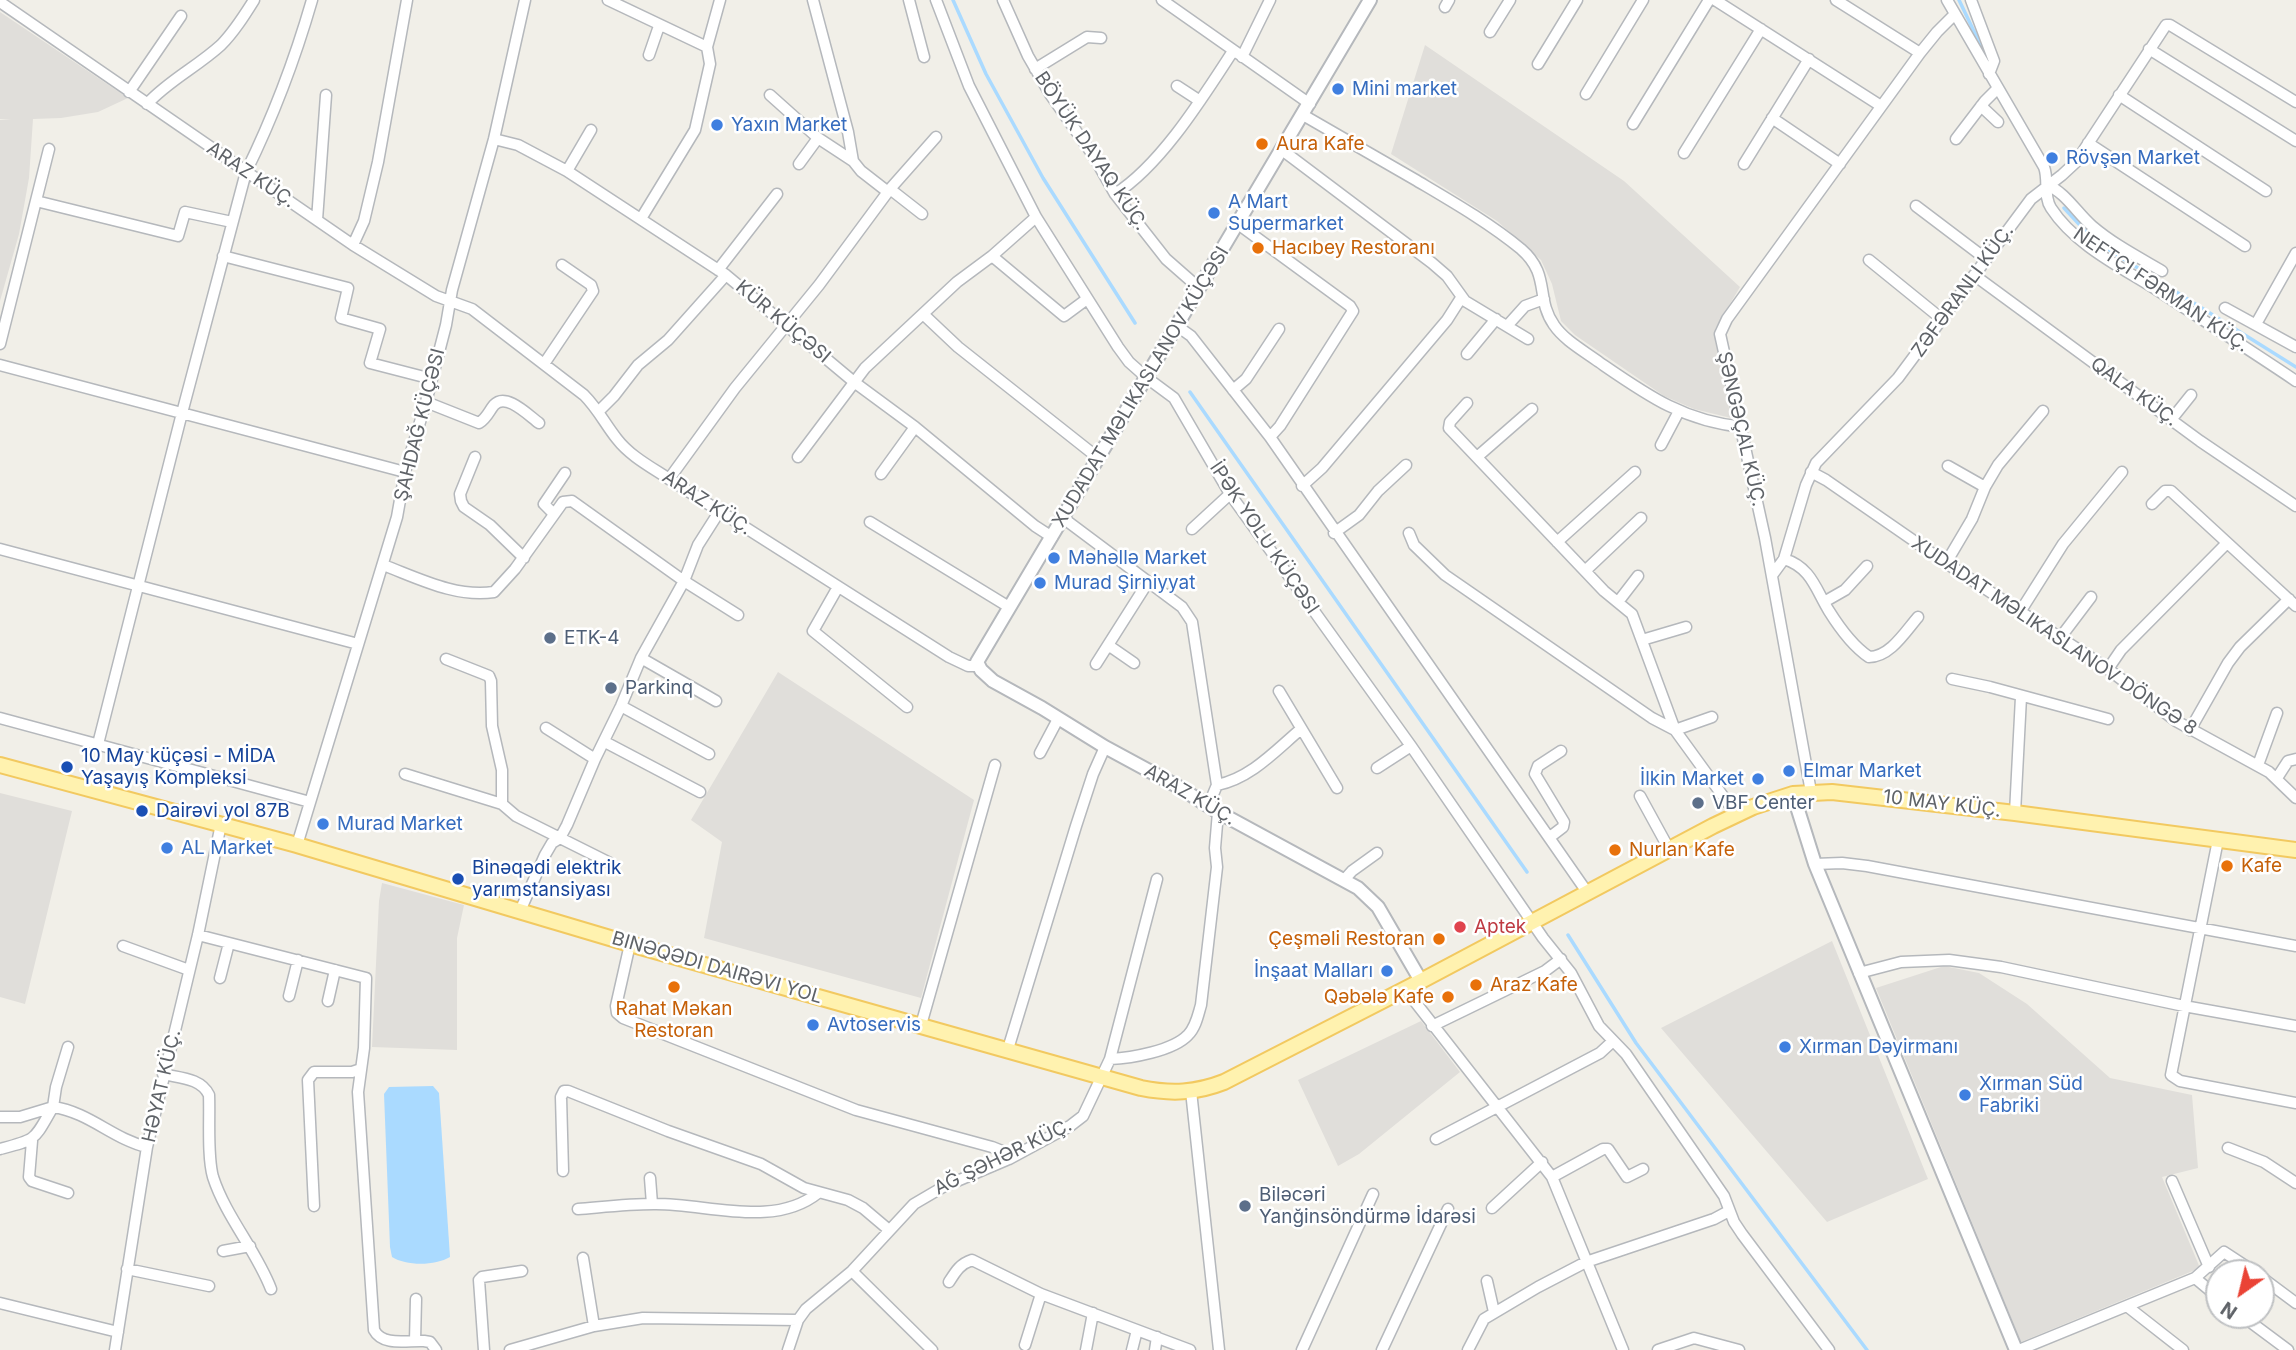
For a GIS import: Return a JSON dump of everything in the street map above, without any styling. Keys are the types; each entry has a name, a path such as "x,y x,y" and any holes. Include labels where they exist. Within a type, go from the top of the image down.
{"main road":[{"name":"BINƏQƏDI DAIRƏVI YOL","path":"0,765 297,845 630,944 1158,1091 1191,1091 1224,1082 1420,981"},
{"name":"10 MAY KÜÇ.","path":"1420,981 1736,814 1793,794 1832,792 2296,850"}],"street":[{"path":"147,104 167,84 219,46 231,34 254,0"},
{"path":"98,744 246,172 298,47 312,0"},
{"path":"353,245 364,221 378,162 407,0"},
{"name":"ŞAHDAĞ KÜÇƏSI","path":"297,845 399,506 405,472 432,380 450,301 494,139 525,0"},
{"path":"608,0 707,47"},
{"path":"642,217 695,130 710,64 707,47 720,0"},
{"path":"813,0 853,161"},
{"path":"909,0 924,57"},
{"name":"İPƏK YOLU KÜÇƏSI","path":"936,0 969,86 1036,216 1118,347 1129,362 1174,398 1230,494 1411,746 1532,922 1561,958 1600,1026 1626,1055 1724,1196 1742,1234 1829,1350"},
{"name":"BÖYÜK DAYAQ KÜÇ.","path":"1003,0 1035,69 1093,155 1115,194 1166,259 1199,288"},
{"path":"1162,0 1307,109 1496,230 1535,263 1541,276 1544,299 1553,324 1559,331 1638,389 1679,411 1707,422 1742,427"},
{"path":"1115,194 1131,182 1170,141 1237,54 1270,0"},
{"name":"XUDADAT MƏLIKASLANOV KÜÇƏSI","path":"978,666 978,658 1370,0"},
{"path":"1490,32 1510,0"},
{"path":"1538,64 1577,0"},
{"path":"1587,93 1643,0"},
{"path":"1633,124 1709,0"},
{"path":"1715,0 1881,106"},
{"path":"1836,0 1920,53"},
{"name":"NEFTÇI FƏRMAN KÜÇ.","path":"1947,0 2044,167 2047,197 2052,210 2081,239 2296,381"},
{"path":"1971,0 1994,61 1989,74"},
{"name":"ARAZ KÜÇ.","path":"0,2 353,245 413,284 472,309 584,396 599,411 617,439 628,450 719,512 960,663 978,666 993,681 1105,747 1367,895 1378,907 1420,981"},
{"name":"ŞƏNGƏÇAL KÜÇ.","path":"1811,792 1773,574 1742,427 1721,344 1722,327 1920,53 1955,14"},
{"path":"129,92 181,16"},
{"path":"1773,574 1784,559 1811,472 1822,455 1891,386 2037,192 2068,170 2163,27 2169,24 2296,102"},
{"path":"649,55 659,26"},
{"path":"1684,153 1760,29"},
{"path":"1035,69 1087,37 1101,38"},
{"path":"2149,49 2296,141"},
{"path":"1744,164 1809,59"},
{"path":"1177,86 1200,101"},
{"path":"1956,139 1998,88"},
{"path":"317,220 326,94"},
{"path":"770,95 818,138 922,214"},
{"path":"2119,95 2266,191"},
{"path":"1981,106 1998,122"},
{"path":"1772,118 1840,164"},
{"path":"567,171 591,130"},
{"path":"669,479 734,388 818,285 889,190 936,137"},
{"path":"799,164 818,138"},
{"name":"KÜR KÜÇƏSI","path":"494,139 527,149 567,171 642,217 722,272 853,382 915,427 1052,537"},
{"path":"2088,143 2245,246"},
{"path":"0,344 49,149"},
{"path":"1282,150 1432,262 1447,276 1461,298 1528,339"},
{"path":"2047,184 2057,189 2080,215 2107,238 2162,271"},
{"path":"599,411 638,365 668,340 722,272 776,194"},
{"path":"36,201 178,236 185,212 232,222"},
{"path":"1916,206 1986,259"},
{"path":"798,457 865,368 957,282 992,256 1036,216"},
{"path":"1238,223 1350,306 1353,311 1280,426 1270,437"},
{"path":"2256,324 2296,253"},
{"path":"223,256 348,288 341,318 380,329 370,363 432,380"},
{"path":"992,256 1064,316 1087,299"},
{"path":"1869,260 1943,320"},
{"path":"544,364 593,291 591,285 562,265"},
{"name":"QALA KÜÇ.","path":"1974,275 2171,420 2296,506"},
{"path":"1302,486 1322,468 1447,320 1461,298"},
{"path":"1507,326 1517,312 1544,299"},
{"path":"2225,308 2296,347"},
{"path":"923,314 958,347 1097,457"},
{"path":"1467,354 1496,320"},
{"path":"1177,326 1191,336 1270,437 1334,533 1587,891"},
{"path":"1233,390 1246,379 1279,329"},
{"path":"0,365 405,472"},
{"path":"2171,420 2192,395"},
{"path":"426,402 479,422 484,420 496,402 502,400 510,402 539,423"},
{"path":"1467,403 1450,422 1449,428 1584,571 1632,614 1675,730 1736,814"},
{"path":"1477,457 1532,409"},
{"path":"1661,445 1679,411"},
{"path":"1946,563 1972,519 1985,487 1998,465 2043,411"},
{"path":"881,474 915,427"},
{"path":"475,457 460,494 461,502 524,558"},
{"path":"1334,533 1359,515 1378,491 1406,466"},
{"path":"1948,466 1985,487"},
{"path":"554,514 544,504 565,472"},
{"path":"1557,542 1635,472"},
{"name":"XUDADAT MƏLIKASLANOV DÖNGƏ 8","path":"1811,472 2108,669 2190,730 2258,765 2277,778 2296,798"},
{"path":"2020,612 2063,544 2122,472"},
{"path":"2152,504 2165,491 2171,491 2292,603 2234,655 2190,730"},
{"path":"1192,529 1230,494"},
{"path":"383,565 452,590 494,592 524,558 563,502 572,501 684,581 738,615"},
{"path":"520,911 545,855 552,843 560,838 621,706 640,658 684,581 698,545 719,512"},
{"path":"1063,519 1182,607 1192,622 1217,785 1214,808 1217,867 1196,1022 1188,1035 1178,1041 1147,1054 1110,1059"},
{"path":"1584,571 1641,519"},
{"path":"870,522 1009,607"},
{"path":"1409,533 1414,545 1444,575 1652,718 1675,730 1712,716"},
{"path":"2108,669 2121,650 2227,542"},
{"path":"0,549 358,644"},
{"path":"1784,559 1803,568 1835,620 1869,657 1877,657 1888,650 1918,617"},
{"path":"1824,602 1845,590 1867,566"},
{"path":"1618,602 1638,576"},
{"path":"1096,664 1148,582"},
{"path":"838,587 813,631 907,707"},
{"path":"2060,638 2091,597"},
{"path":"1642,640 1686,627"},
{"path":"1108,645 1135,663"},
{"path":"640,658 716,701"},
{"path":"446,659 489,676 493,734 502,770 502,804"},
{"path":"1952,679 2108,719"},
{"path":"1279,691 1337,788"},
{"path":"2015,813 2021,697"},
{"path":"621,706 709,754"},
{"path":"2258,765 2277,713"},
{"path":"0,718 310,802"},
{"path":"1040,753 1058,719"},
{"path":"546,729 595,759"},
{"path":"1217,785 1250,772 1301,729"},
{"path":"605,741 700,792"},
{"path":"1377,768 1411,746"},
{"path":"1008,1049 1076,826 1105,747"},
{"path":"1550,837 1563,827 1564,822 1535,774 1538,766 1561,751"},
{"path":"2277,778 2288,761 2296,759"},
{"path":"921,1025 995,765"},
{"path":"405,774 502,804 516,816 610,863"},
{"path":"1793,794 1815,864 2017,1350 2128,1307 2195,1278 2205,1270"},
{"path":"1640,796 1669,849"},
{"name":"HƏYAT KÜÇ.","path":"115,1350 147,1147 198,935 221,824"},
{"path":"2218,840 2170,1072 2174,1079 2192,1084 2296,1103"},
{"path":"1344,880 1377,853"},
{"path":"1815,864 1867,866 2296,946"},
{"name":"AĞ ŞƏHƏR KÜÇ.","path":"788,1350 797,1320 806,1309 852,1270 914,1204 1009,1159 1070,1126 1083,1116 1092,1102 1110,1059 1157,879"},
{"path":"198,935 362,976 367,981 359,1105 374,1330 378,1337 385,1341 430,1342 436,1350"},
{"path":"220,978 229,943"},
{"path":"630,944 616,1006 617,1013 623,1018 856,1110 992,1147 1002,1151 1009,1159"},
{"path":"123,946 189,970"},
{"path":"1432,1026 1545,971 1561,958"},
{"path":"289,996 298,960"},
{"path":"1859,973 1901,962 1950,960 2001,967 2184,1006 2296,1026"},
{"path":"328,1001 335,970"},
{"path":"1405,989 1552,1177 1623,1350"},
{"path":"1436,1139 1600,1053 1613,1041"},
{"path":"0,1149 32,1141 39,1134 53,1107 68,1047"},
{"path":"314,1206 308,1080 314,1072 352,1072 361,1069"},
{"path":"163,1074 206,1087 209,1095 212,1173 223,1200 262,1265 271,1289"},
{"path":"563,1171 561,1097 564,1091 568,1091 761,1164 804,1188 848,1200 863,1208 889,1230"},
{"path":"1191,1091 1219,1350"},
{"path":"0,1117 20,1117 53,1107 81,1116 128,1143 147,1147"},
{"path":"32,1141 29,1177 32,1181 68,1193"},
{"path":"2228,1148 2263,1163 2296,1183"},
{"path":"1552,1177 1603,1149 1608,1149 1627,1177 1643,1169"},
{"path":"1492,1208 1542,1162"},
{"path":"650,1178 652,1203"},
{"path":"2172,1181 2206,1259"},
{"path":"578,1209 652,1203 765,1212 787,1209 818,1193"},
{"path":"1302,1350 1373,1194"},
{"path":"1382,1350 1448,1209"},
{"path":"1468,1350 1480,1324 1494,1312 1586,1262 1714,1219 1729,1211"},
{"path":"223,1251 250,1246"},
{"path":"2217,1259 2224,1252 2237,1259"},
{"path":"583,1258 594,1326"},
{"path":"949,1282 964,1262 972,1260 1041,1294 1191,1350"},
{"path":"127,1269 209,1286"},
{"path":"484,1350 479,1280 482,1277 522,1270"},
{"path":"852,1270 932,1350"},
{"path":"2195,1278 2205,1286"},
{"path":"1487,1281 1494,1312"},
{"path":"2275,1287 2296,1303"},
{"path":"1026,1345 1041,1294"},
{"path":"415,1341 416,1299"},
{"path":"0,1303 118,1332"},
{"path":"2128,1307 2183,1350"},
{"path":"1086,1350 1093,1313"},
{"path":"510,1350 594,1326 643,1318 797,1320"},
{"path":"2260,1329 2288,1350"},
{"path":"1132,1350 1137,1330"},
{"path":"1155,1350 1157,1337"},
{"path":"1658,1350 1694,1338 1739,1350"}],"shaded area":[{"path":"0,12 128,98 98,112 33,119 29,178 19,234 0,301 0,120 11,119 0,119"},
{"path":"1425,45 1624,181 1740,287 1715,329 1731,418 1694,409 1664,396 1575,335 1561,321 1552,284 1541,260 1497,221 1391,154"},
{"path":"778,672 974,800 921,998 704,938 722,842 691,820"},
{"path":"0,793 72,811 25,1004 0,997"},
{"path":"382,883 464,905 457,938 457,1050 372,1047"},
{"name":"Xırman Dəyirmanı","path":"1832,941 1928,1179 1827,1222 1661,1028"},
{"name":"Xırman Süd Fabriki","path":"1944,966 1979,973 2027,1004 2110,1078 2192,1095 2198,1168 2162,1177 2200,1268 2021,1342 1876,988"},
{"path":"1421,1021 1460,1072 1359,1154 1338,1166 1298,1080"}],"water":[{"path":"433,1086 439,1093 450,1257 437,1262 413,1263 392,1257 390,1247 384,1094 389,1087"}],"waterway":[{"path":"953,0 986,74 1043,178 1135,323"},
{"path":"1959,0 1981,46"},
{"path":"2064,208 2091,237 2114,253 2296,367"},
{"path":"1190,392 1527,872"},
{"path":"1568,935 1636,1043 1867,1350"}],"place":[{"name":"Mini market","path":"1338,89"},
{"name":"Yaxın Market","path":"717,125"},
{"name":"Aura Kafe","path":"1262,144"},
{"name":"Rövşən Market","path":"2052,158"},
{"name":"A Mart Supermarket","path":"1214,213"},
{"name":"Hacıbey Restoranı","path":"1258,248"},
{"name":"Məhəllə Market","path":"1054,558"},
{"name":"Murad Şirniyyat","path":"1040,583"},
{"name":"ETK-4","path":"550,638"},
{"name":"Parkinq","path":"611,688"},
{"name":"10 May küçəsi - MİDA Yaşayış Kompleksi","path":"67,767"},
{"name":"Elmar Market","path":"1789,771"},
{"name":"İlkin Market","path":"1758,779"},
{"name":"VBF Center","path":"1698,803"},
{"name":"Dairəvi yol 87B","path":"142,811"},
{"name":"Murad Market","path":"323,824"},
{"name":"AL Market","path":"167,848"},
{"name":"Nurlan Kafe","path":"1615,850"},
{"name":"Kafe","path":"2227,866"},
{"name":"Binəqədi elektrik yarımstansiyası","path":"458,879"},
{"name":"Aptek","path":"1460,927"},
{"name":"Çeşməli Restoran","path":"1439,939"},
{"name":"İnşaat Malları","path":"1387,971"},
{"name":"Araz Kafe","path":"1476,985"},
{"name":"Rahat Məkan Restoran","path":"674,987"},
{"name":"Qəbələ Kafe","path":"1448,997"},
{"name":"Avtoservis","path":"813,1025"},
{"name":"Xırman Dəyirmanı","path":"1785,1047"},
{"name":"Xırman Süd Fabriki","path":"1965,1095"},
{"name":"Biləcəri Yanğinsöndürmə İdarəsi","path":"1245,1206"}]}
